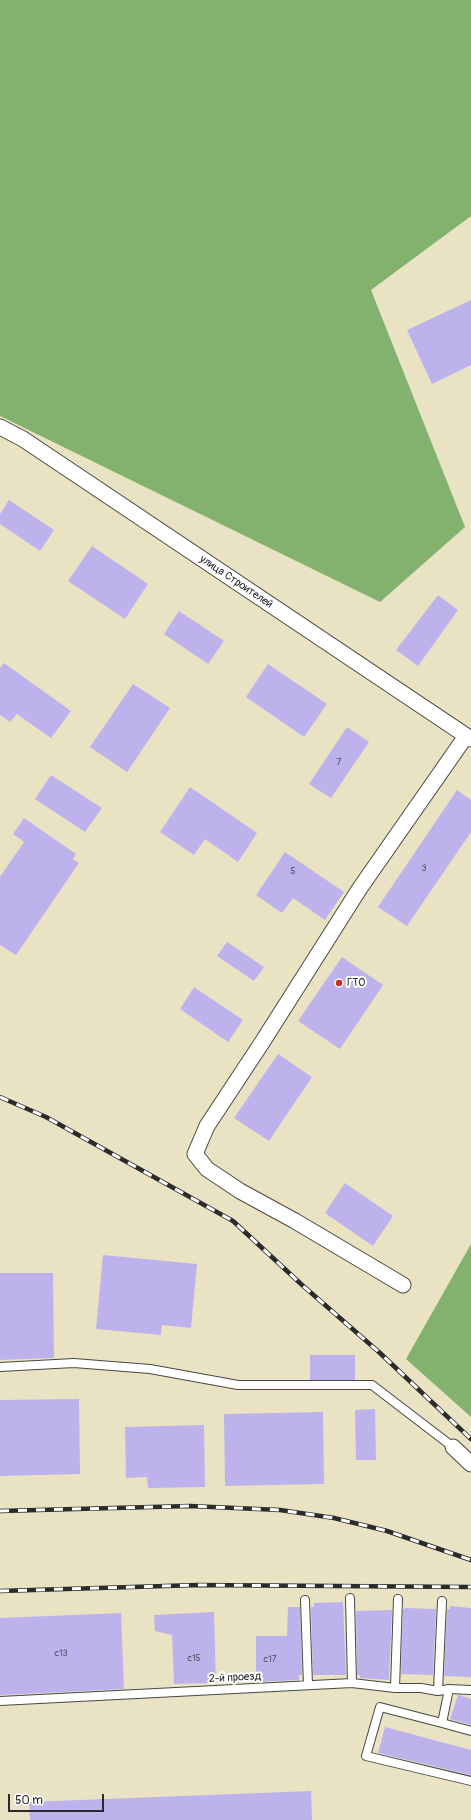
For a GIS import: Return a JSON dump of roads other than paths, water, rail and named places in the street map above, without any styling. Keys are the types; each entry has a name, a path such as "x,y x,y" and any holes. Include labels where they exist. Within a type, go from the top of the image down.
{"street":[{"name":"улица Строителей","path":"0,427 23,439 468,737"},
{"path":"403,1285 295,1220 240,1191 207,1169 195,1154 207,1126 360,888 468,737"},
{"path":"453,1447 471,1464"}],"lane":[{"path":"0,1367 74,1363 150,1369 238,1385 372,1385 453,1447"},
{"path":"350,1598 352,1683"},
{"path":"395,1688 398,1599"},
{"path":"306,1600 308,1685"},
{"path":"438,1691 442,1601"},
{"name":"2-й проезд","path":"0,1701 352,1683 395,1688 421,1688 438,1691 449,1689 471,1690"},
{"path":"442,1723 449,1689"},
{"path":"471,1731 380,1707 366,1756 471,1781"}],"railway":[{"path":"0,1097 46,1117 233,1221 301,1284 380,1353 471,1439"},
{"path":"0,1511 190,1506 280,1510 334,1518 387,1531 471,1560"},
{"path":"0,1591 198,1585 471,1587"}],"place":[{"name":"ГТО","path":"339,983"}]}
